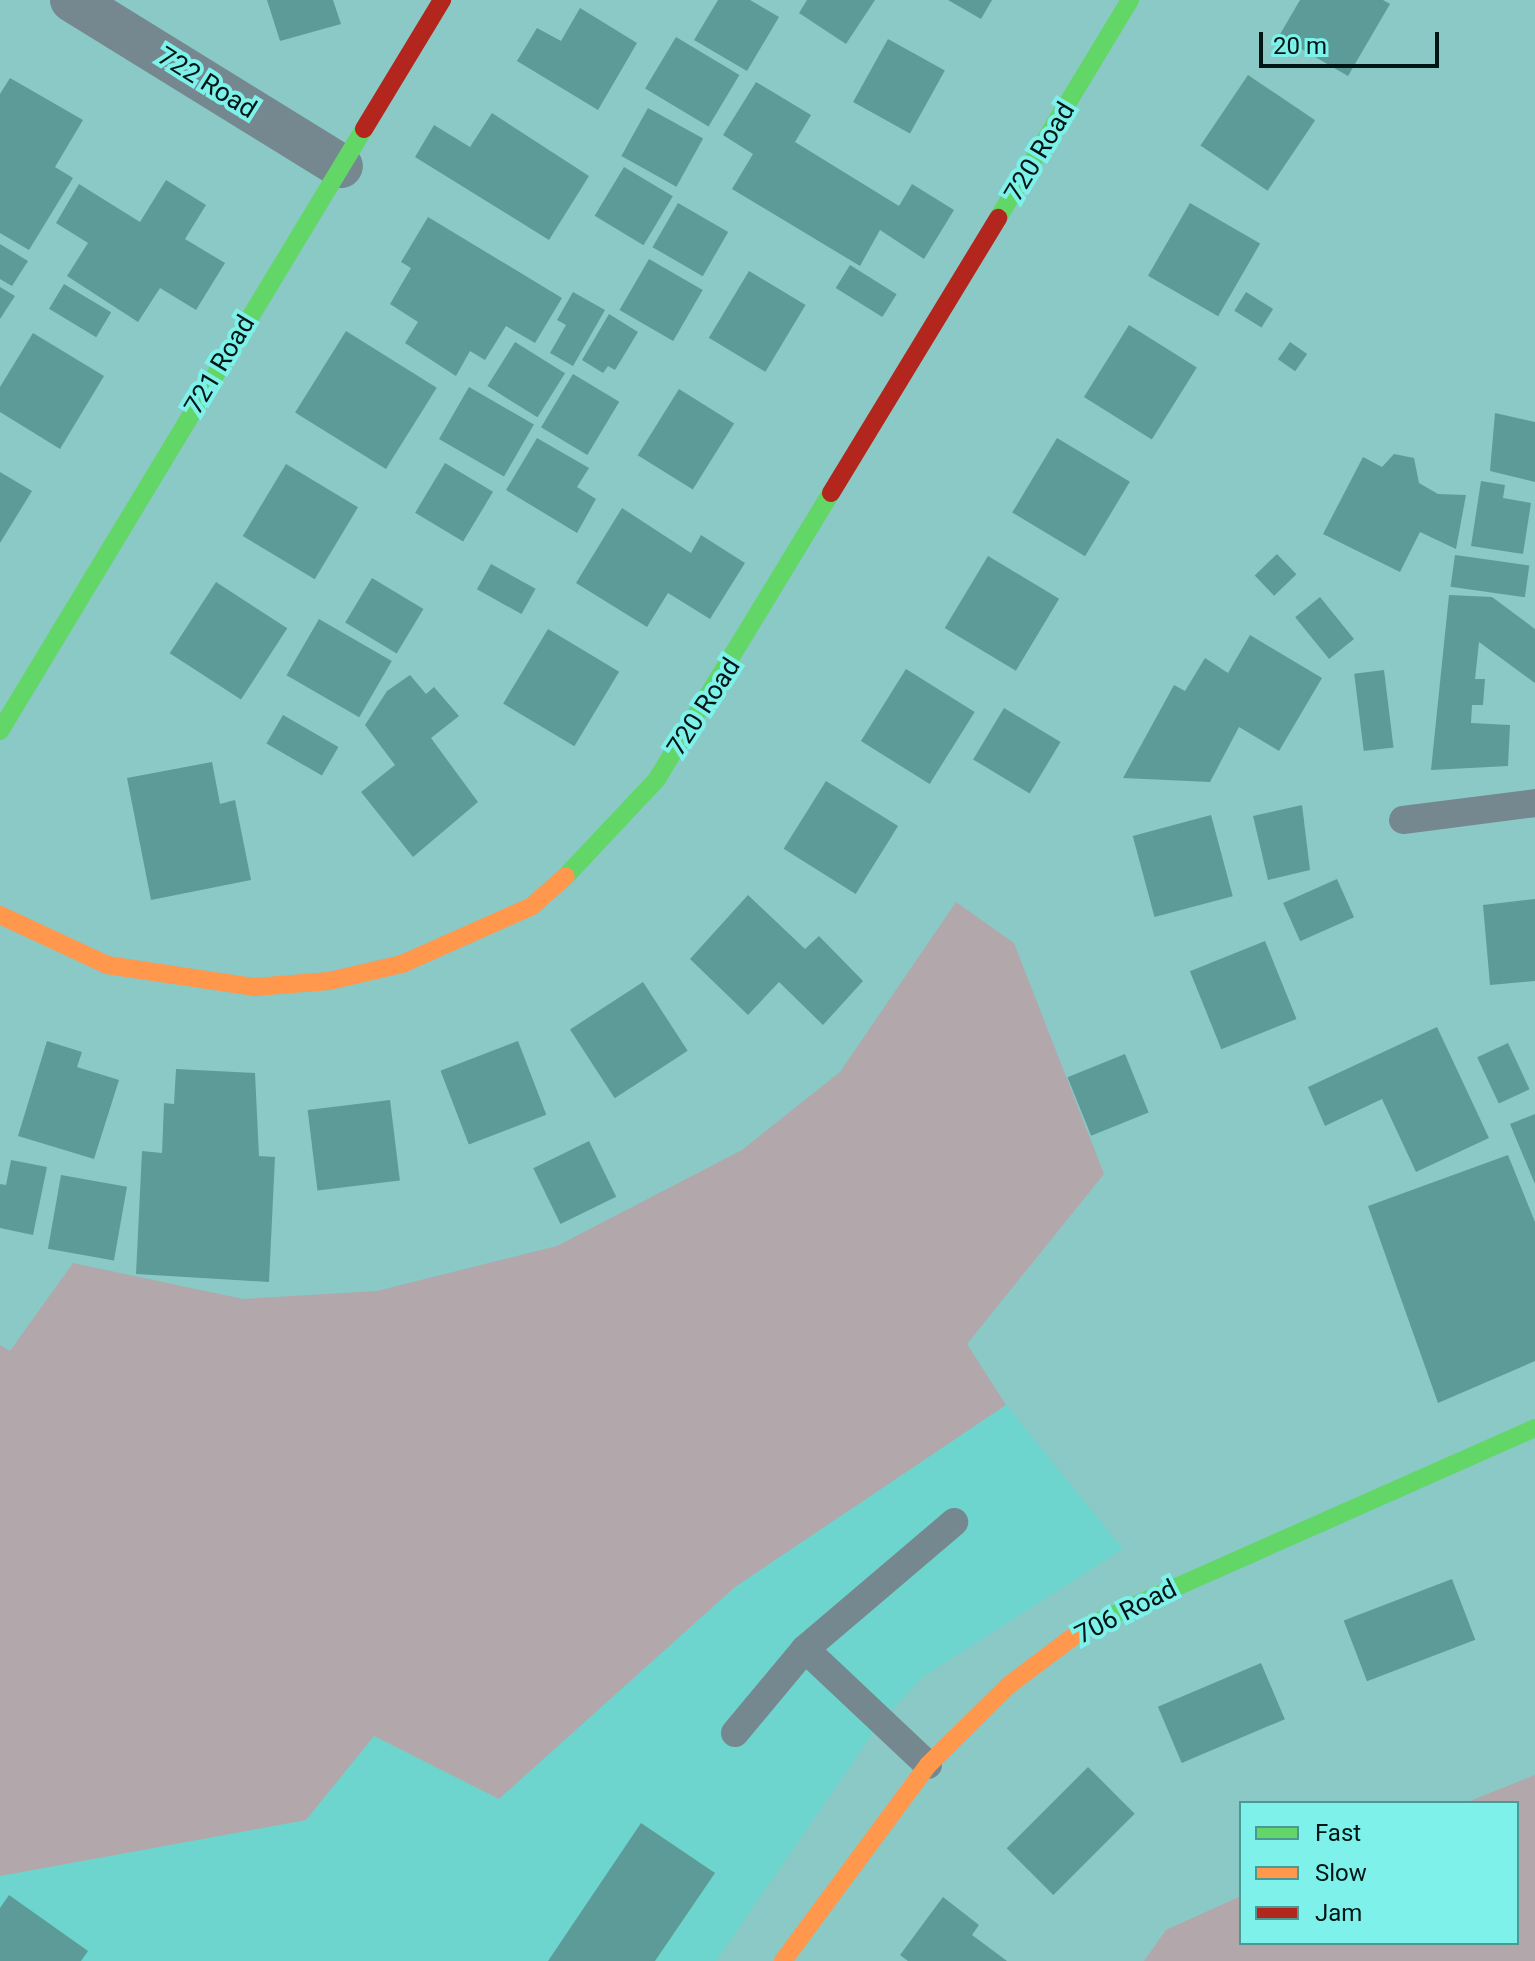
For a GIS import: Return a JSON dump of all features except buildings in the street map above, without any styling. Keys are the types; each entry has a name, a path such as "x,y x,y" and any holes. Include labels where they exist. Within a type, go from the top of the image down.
{"street":[{"name":"722 Road","path":"72,0 341,166"},
{"name":"721 Road","path":"0,731 442,0"},
{"name":"720 Road","path":"0,915 107,965 255,987 329,981 402,964 532,906 590,855 657,779 1130,0"},
{"name":"706 Road","path":"783,1961 928,1765 1009,1685 1091,1624 1535,1428"}],"lane":[{"path":"1403,820 1535,803"},
{"path":"735,1733 805,1649 954,1522"},
{"path":"805,1649 928,1765"}],"shaded area":[{"path":"956,902 1014,943 1104,1174 967,1344 1006,1405 735,1587 499,1799 374,1736 306,1820 0,1876 0,1345 10,1351 73,1263 243,1299 377,1291 557,1246 742,1150 840,1072"},
{"path":"1006,1405 1123,1549 924,1676 882,1720 716,1961 0,1961 0,1876 306,1820 374,1736 499,1798 735,1587"},
{"path":"1535,1775 1535,1961 1144,1961 1166,1930 1239,1897 1239,1945 1519,1945 1519,1801 1470,1801"}],"traffic: fast":[{"path":"998,218 1130,0"},
{"path":"0,731 364,129"},
{"path":"566,876 657,779 831,493"},
{"path":"1086,1627 1535,1428"}],"traffic: slow":[{"path":"0,915 107,965 255,987 329,981 402,964 532,906 566,876"},
{"path":"783,1961 928,1765 1009,1685 1086,1627"}],"traffic: jam":[{"path":"364,129 442,0"},
{"path":"831,493 998,218"}]}
